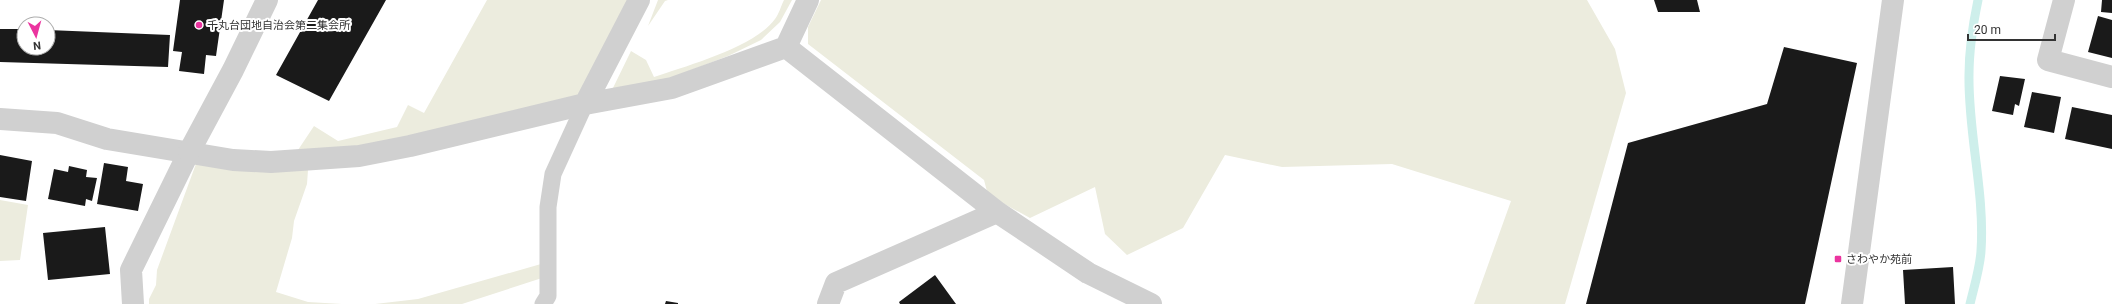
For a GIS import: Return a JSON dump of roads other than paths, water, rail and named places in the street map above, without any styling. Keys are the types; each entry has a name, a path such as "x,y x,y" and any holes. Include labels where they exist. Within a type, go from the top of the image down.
{"street":[{"path":"133,304 131,270 189,152 233,70 266,0"},
{"path":"585,104 640,0"},
{"path":"0,119 57,123 107,139 233,160 271,162 359,156 410,146 585,104 672,88 786,47 808,0"},
{"path":"1852,304 1894,0"},
{"path":"2064,0 2048,60 2112,78"},
{"path":"786,47 997,212 1088,273 1151,304"},
{"path":"828,304 836,283 997,212"}],"lane":[{"path":"543,304 548,296 548,207 553,174 585,104"}],"waterway":[{"path":"1970,304 1977,278 1981,251 1982,229 1979,185 1969,97 1970,56 1974,18 1978,0"}],"place":[{"name":"千丸台団地自治会第二集会所","path":"199,25"},
{"name":"さわやか苑前","path":"1838,259"}]}
